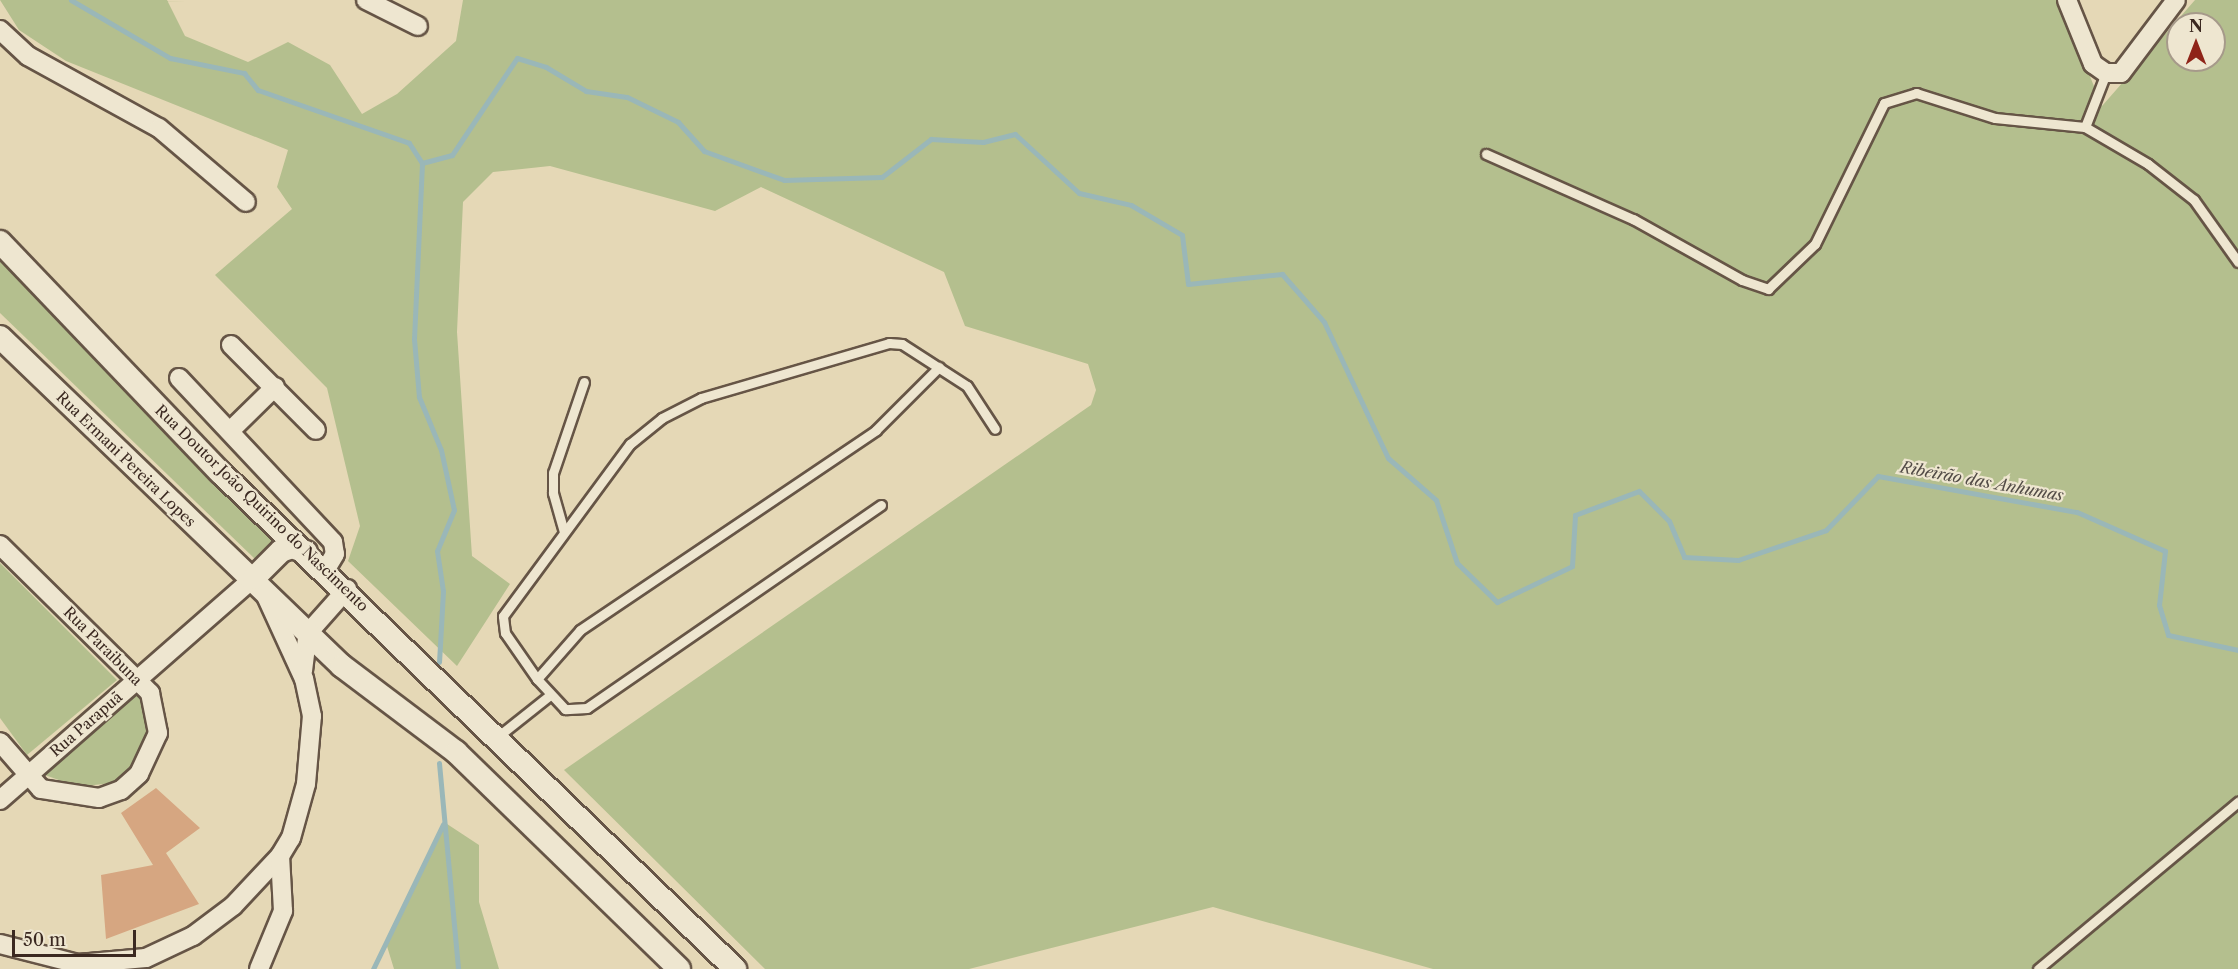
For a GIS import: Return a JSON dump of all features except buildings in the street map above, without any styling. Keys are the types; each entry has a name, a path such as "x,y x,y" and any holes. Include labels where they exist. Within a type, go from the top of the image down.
{"street":[{"path":"366,0 418,26"},
{"path":"2067,0 2093,64 2114,73 2176,0"},
{"path":"0,30 28,56 159,128 246,202"},
{"name":"Rua Doutor João Quirino do Nascimento","path":"0,242 111,353 157,409 306,552 326,568 423,670 735,969"},
{"name":"Rua Ermani Pereira Lopes","path":"0,337 258,582 342,666 456,752 679,969"},
{"path":"231,345 316,430"},
{"path":"179,378 333,542 335,554 326,568"},
{"path":"230,431 275,387"},
{"name":"Rua Paraibuna","path":"0,545 137,680 158,711 158,733 152,757 121,789 99,798 61,795 26,777 0,742"},
{"path":"304,679 258,582 281,551 292,547 306,552"},
{"name":"Rua Parapuã","path":"0,800 137,680 258,582"},
{"path":"0,944 79,966 146,958 193,936 233,906 280,856 297,819 311,746 304,679 308,633 347,589"},
{"path":"573,866 601,840"},
{"path":"259,969 283,910 280,856"}],"lane":[{"path":"2085,127 2114,73"},
{"path":"1486,154 1633,219 1742,280 1768,289 1815,244 1884,103 1898,94 1916,93 1995,118 2085,127 2148,164 2194,200 2238,262"},
{"path":"881,505 587,708 565,708 550,695 501,623 564,532 630,444 701,398 890,343 939,367 967,386 995,429"},
{"path":"537,679 580,630 876,430 939,367"},
{"path":"564,532 553,493 554,473 584,382"},
{"path":"496,738 550,695"},
{"path":"2038,969 2238,802"}],"green space":[{"path":"0,0 167,0 185,36 248,62 288,42 330,65 362,114 397,94 456,41 463,0 2059,0 2102,106 2166,33 2166,72 2226,72 2226,12 2184,12 2195,0 2238,0 2238,969 1433,969 1213,907 969,969 765,969 564,770 1091,405 1096,390 1088,364 965,326 944,272 761,187 715,211 550,166 493,172 463,202 457,332 472,556 510,584 457,666 348,561 360,526 327,388 215,275 292,209 277,187 288,150 66,61 19,30"},
{"path":"0,260 274,540 255,559 0,313"},
{"path":"0,563 117,680 27,755 0,718"},
{"path":"137,692 147,718 146,739 137,764 119,782 78,787 45,775"},
{"path":"444,822 479,845 479,902 499,969 394,969 386,943"}],"waterway":[{"name":"Ribeirão das Anhumas","path":"71,0 170,58 244,73 258,90 409,143 422,163 452,155 517,58 546,67 586,91 627,97 678,122 704,151 784,180 882,177 931,139 983,142 1015,134 1079,193 1131,205 1182,235 1188,284 1282,274 1324,322 1388,458 1436,500 1457,563 1497,602 1572,566 1575,515 1639,491 1669,521 1684,557 1738,560 1826,530 1878,476 2077,512 2165,551 2159,605 2168,635 2238,650"},
{"path":"422,163 414,339 419,397 441,450 454,510 437,551 443,591 439,662"},
{"path":"439,763 458,969"},
{"path":"373,969 443,824"}]}
